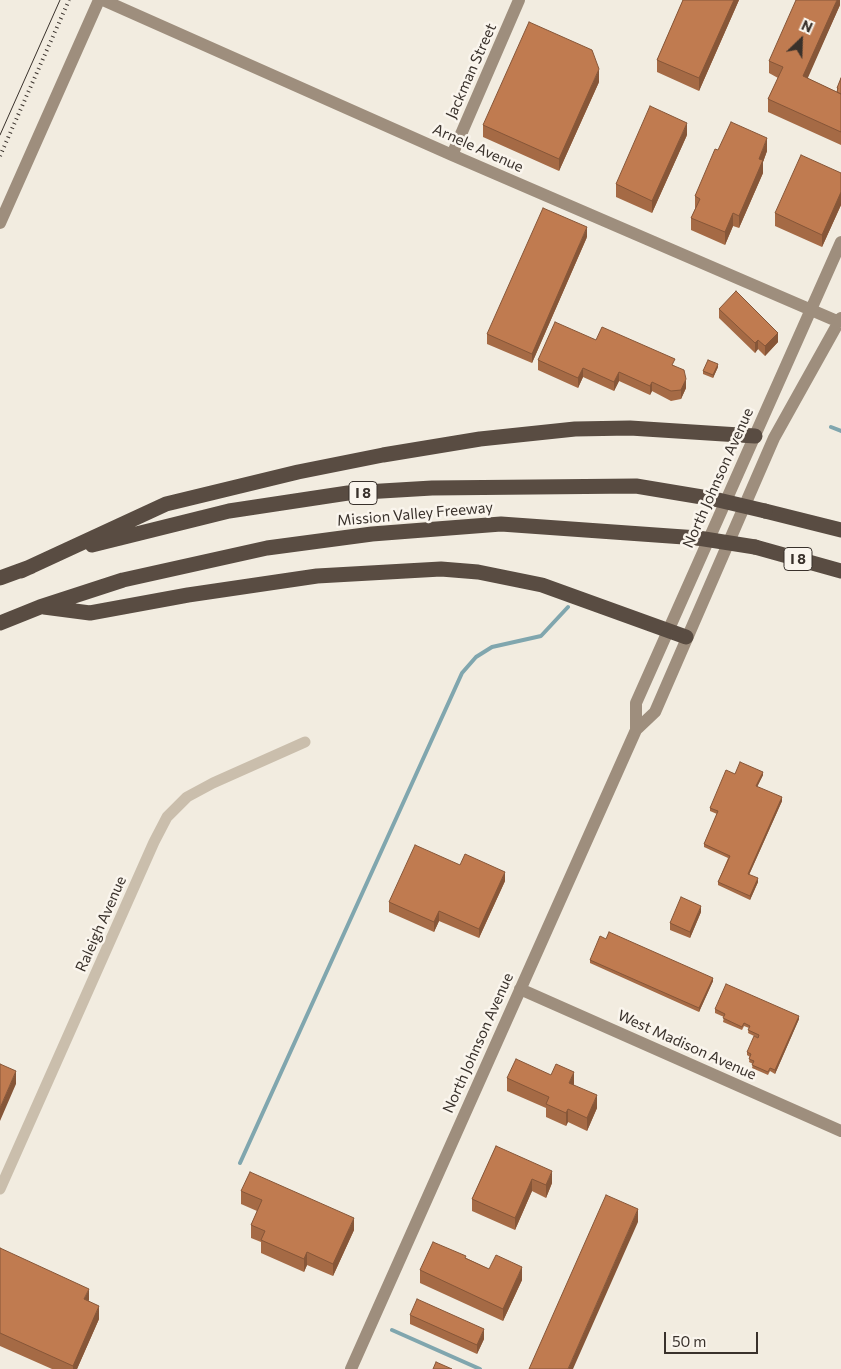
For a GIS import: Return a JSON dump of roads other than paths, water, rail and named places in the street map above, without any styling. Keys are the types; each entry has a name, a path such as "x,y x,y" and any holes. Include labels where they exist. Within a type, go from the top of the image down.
{"highway":[{"path":"21,571 166,504 298,472 383,455 480,439 575,429 630,428 754,436"},
{"name":"Mission Valley Freeway","path":"0,578 92,545 229,511 348,493 432,488 636,486 714,499 841,530"},
{"name":"Mission Valley Freeway","path":"0,623 40,607 123,580 267,548 372,534 500,524 698,538 755,547 841,571"},
{"path":"40,607 90,613 317,576 441,569 478,572 542,586 686,637"}],"main road":[{"path":"0,223 99,0"},
{"name":"Arnele Avenue","path":"103,0 452,155 840,321"},
{"name":"Jackman Street","path":"452,155 520,0"},
{"name":"North Johnson Avenue","path":"636,730 636,703 841,242"},
{"name":"North Johnson Avenue","path":"351,1369 636,730 655,712 774,438 840,321"},
{"name":"West Madison Avenue","path":"520,989 841,1131"}],"street":[{"name":"Raleigh Avenue","path":"0,1189 150,850 167,817 187,797 213,783 305,742"}],"waterway":[{"path":"831,427 841,431"},
{"path":"240,1163 462,673 476,657 492,647 541,636 568,607"},
{"path":"392,1330 480,1369"}],"tram line":[{"path":"0,135 60,0"}],"railway":[{"path":"0,156 69,0"}]}
